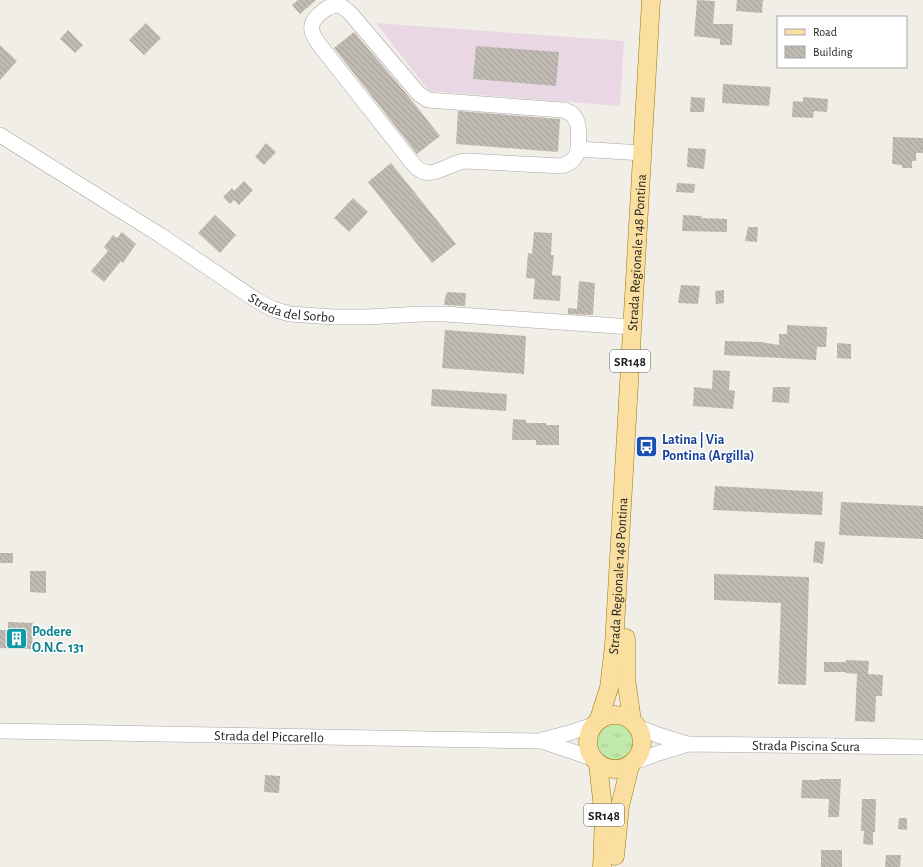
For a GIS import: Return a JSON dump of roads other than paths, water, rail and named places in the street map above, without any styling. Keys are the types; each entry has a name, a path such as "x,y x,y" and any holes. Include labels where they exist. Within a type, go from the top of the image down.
{"main road":[{"name":"Strada Regionale 148 Pontina","path":"602,867 604,818 595,761 588,750 587,741 589,733 596,722 609,688 614,654 652,0"},
{"name":"Strada Regionale 148 Pontina","path":"614,867 620,806 632,764 641,752 642,743 642,735 635,724 626,678 625,650 664,0"},
{"path":"596,722 607,716 616,715 624,716 635,724"},
{"path":"595,761 606,768 614,770 623,769 632,764"}],"street":[{"path":"337,5 342,7 351,14 419,94 428,100 562,110 570,112 578,122 578,149 574,159 562,166 465,160 454,163 433,173 429,174 421,172 318,43 312,30 313,20 326,9 337,5"},
{"name":"Strada del Sorbo","path":"0,135 160,235 256,300 280,312 296,315 343,317 445,314 632,327"},
{"path":"578,149 643,153"},
{"name":"Strada del Piccarello","path":"0,731 538,741 569,733 596,722"},
{"name":"Strada Piscina Scura","path":"635,724 658,735 688,744 923,747"},
{"name":"Strada del Piccarello","path":"538,741 595,761"},
{"name":"Strada Piscina Scura","path":"632,764 659,753 688,744"}],"place":[{"name":"Latina | Via Pontina (Argilla)","path":"646,447"},
{"name":"Podere O.N.C. 131","path":"16,639"}]}
